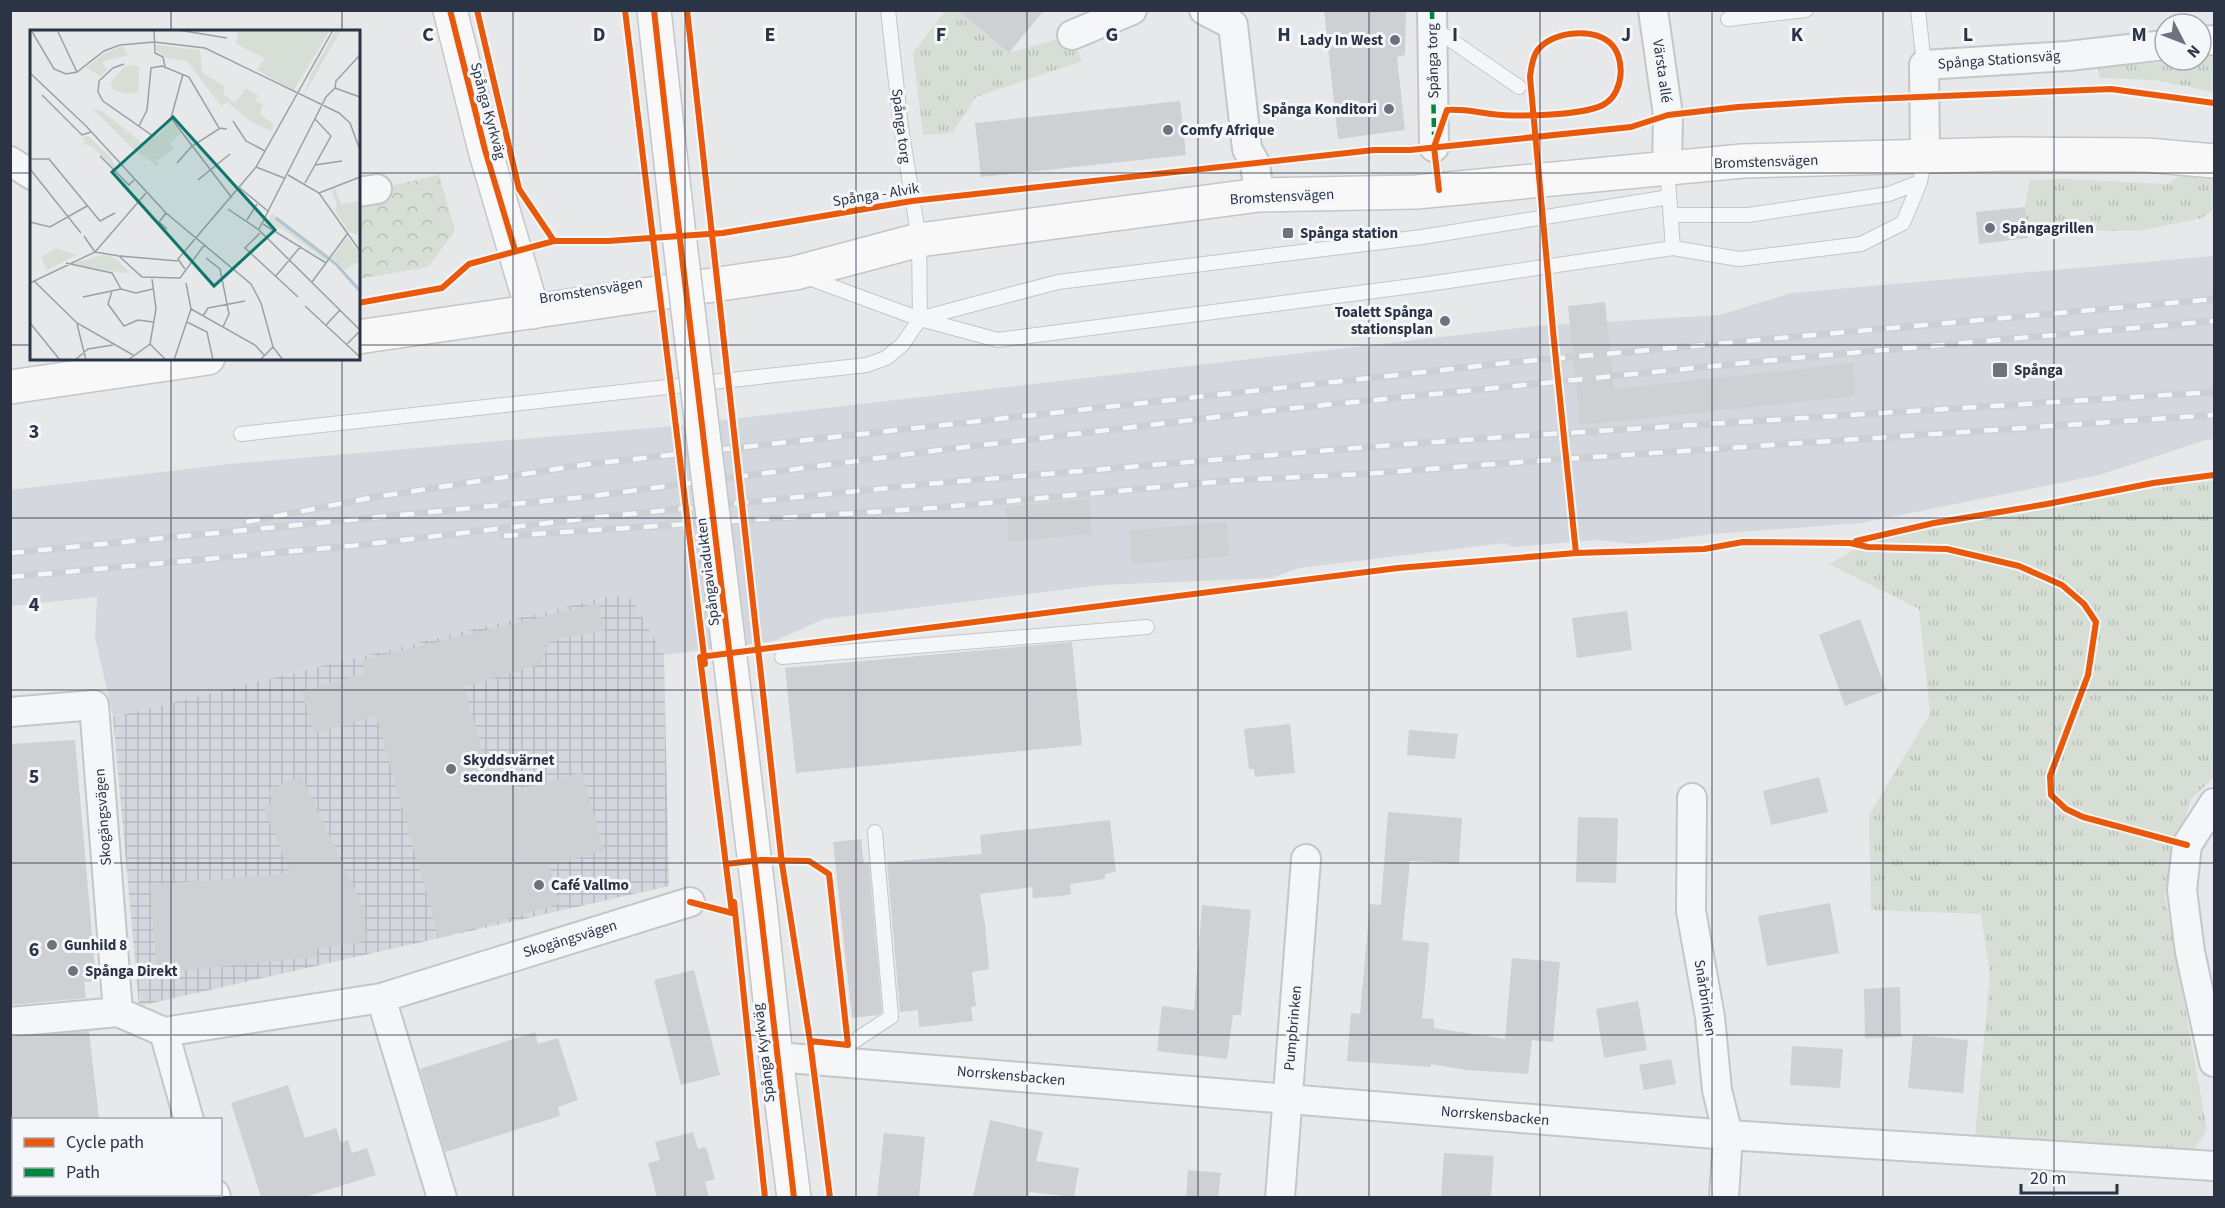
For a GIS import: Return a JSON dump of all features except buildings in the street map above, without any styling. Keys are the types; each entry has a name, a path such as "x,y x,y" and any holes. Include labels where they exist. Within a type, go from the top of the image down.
{"street":[{"name":"Spånga Kyrkväg","path":"450,10 485,150 533,312"},
{"name":"Spångaviadukten","path":"654,10 760,906"},
{"path":"1072,35 1132,10"},
{"path":"1204,10 1233,25 1247,149 1255,163 1259,195"},
{"name":"Värsta allé","path":"1653,10 1668,116 1668,182"},
{"name":"Spånga torg","path":"1432,19 1434,147"},
{"name":"Spånga Stationsväg","path":"1923,169 1924,65 2068,56 2153,46"},
{"name":"Bromstensvägen","path":"360,337 795,273 919,240 1259,195 1416,192 1668,182 1743,161 1923,169 2012,154 2147,155 2214,160"},
{"path":"10,161 30,174"},
{"path":"10,387 194,360"},
{"name":"Skogängsvägen","path":"10,712 94,705 118,1012"},
{"name":"Snårbrinken","path":"1692,798 1691,911 1710,1017 1717,1090 1728,1135 1724,1197"},
{"path":"2214,803 2187,845 2182,891 2190,952 2214,1062"},
{"name":"Pumpbrinken","path":"1280,1197 1306,860"},
{"name":"Skogängsvägen","path":"164,1032 381,998 690,902"},
{"name":"Spånga Kyrkväg","path":"760,906 776,1057 795,1197"},
{"path":"381,998 442,1197"},
{"path":"10,1022 118,1012 164,1032 189,1118"},
{"name":"Norrskensbacken","path":"776,1057 1728,1135 2214,1166"}],"lane":[{"path":"1728,19 1806,10"},
{"path":"1918,10 1924,65"},
{"name":"Spånga torg","path":"889,11 901,127 919,240 920,319"},
{"path":"1432,19 1519,87"},
{"path":"1671,215 1748,215 1889,194 1923,169"},
{"path":"795,273 920,319 998,340 1428,284 1673,248 1739,259 1861,244 1903,223 1923,169"},
{"path":"241,434 867,365 886,358 902,345 920,319 1058,282 1422,237 1668,182 1673,248"},
{"path":"782,657 1147,627"},
{"path":"848,1062 848,1045 891,1017 875,832"}],"shaded area":[{"path":"2214,256 2214,439 2099,475 1861,523 1712,534 1635,544 1596,540 1513,547 1505,543 1299,568 1271,578 1102,585 824,619 774,641 664,655 632,599 614,595 113,717 95,637 97,597 11,606 10,490 230,464 662,427 1536,326 1720,315 1791,293"},
{"path":"614,595 632,599 664,655 669,886 139,1006 113,717"}],"green space":[{"path":"977,10 970,21 1009,53 1072,35 1082,61 976,97 952,133 923,135 913,53 945,11"},
{"path":"2213,57 2214,92 2155,80 2100,78 2098,67 2153,63 2153,72 2213,72"},
{"path":"2185,173 2214,177 2214,209 2202,218 2138,231 2027,231 2025,207 2030,180 2063,179 2167,184"},
{"path":"439,175 455,231 428,267 360,279 360,193"},
{"path":"2214,469 2214,777 2190,800 2165,896 2207,1130 2194,1150 1975,1135 1990,975 1981,914 1871,910 1869,815 1930,714 1919,609 1829,564 1885,532 1950,526 2158,483"},
{"path":"126,1196 172,1196 172,1197"}],"railway":[{"path":"246,522 375,497 589,464 1515,362 2214,299"},
{"path":"10,553 585,497 924,452 1275,410 1794,358 2214,321"},
{"path":"10,577 360,545 590,518 927,484 1367,447 2214,392"},
{"path":"504,536 933,508 1237,480 1364,474 2214,415"}],"marked path":[{"path":"1432,10 1434,135"}],"cycle path":[{"path":"450,10 485,150 515,250"},
{"path":"477,10 519,189 554,241"},
{"path":"625,10 705,664"},
{"path":"654,10 794,1198"},
{"path":"687,10 782,864 810,1041 830,1198"},
{"path":"1439,190 1434,147 1447,110 1503,115 1517,115 1534,115 1569,113 1597,107 1612,98 1621,73 1618,56 1609,42 1601,37 1582,33 1551,39 1537,51 1530,77 1554,341 1576,553"},
{"name":"Spånga - Alvik","path":"360,303 442,288 469,264 554,241 608,241 723,233 912,201 1374,150 1410,150 1631,127 1668,115 1738,107 2111,89 2214,103"},
{"path":"1856,541 1934,523 2153,483 2214,475"},
{"path":"690,902 732,913 700,657 1398,568 1576,553 1704,549 1743,542 1850,543 1868,547 1947,549 2019,566 2062,585 2084,604 2096,622 2088,675 2050,776 2051,795 2066,809 2083,817 2187,845"},
{"path":"726,864 761,860 809,861 829,874 848,1045 810,1041"},
{"path":"734,902 765,1198"}],"place":[{"name":"Lady In West","path":"1395,40"},
{"name":"Spånga Konditori","path":"1389,109"},
{"name":"Comfy Afrique","path":"1168,130"},
{"name":"Spångagrillen","path":"1990,228"},
{"name":"Spånga station","path":"1288,233"},
{"name":"Toalett Spånga stationsplan","path":"1445,321"},
{"name":"Spånga","path":"2000,370"},
{"name":"Skyddsvärnet secondhand","path":"451,769"},
{"name":"Café Vallmo","path":"539,885"},
{"name":"Gunhild 8","path":"52,945"},
{"name":"Spånga Direkt","path":"73,971"}]}
